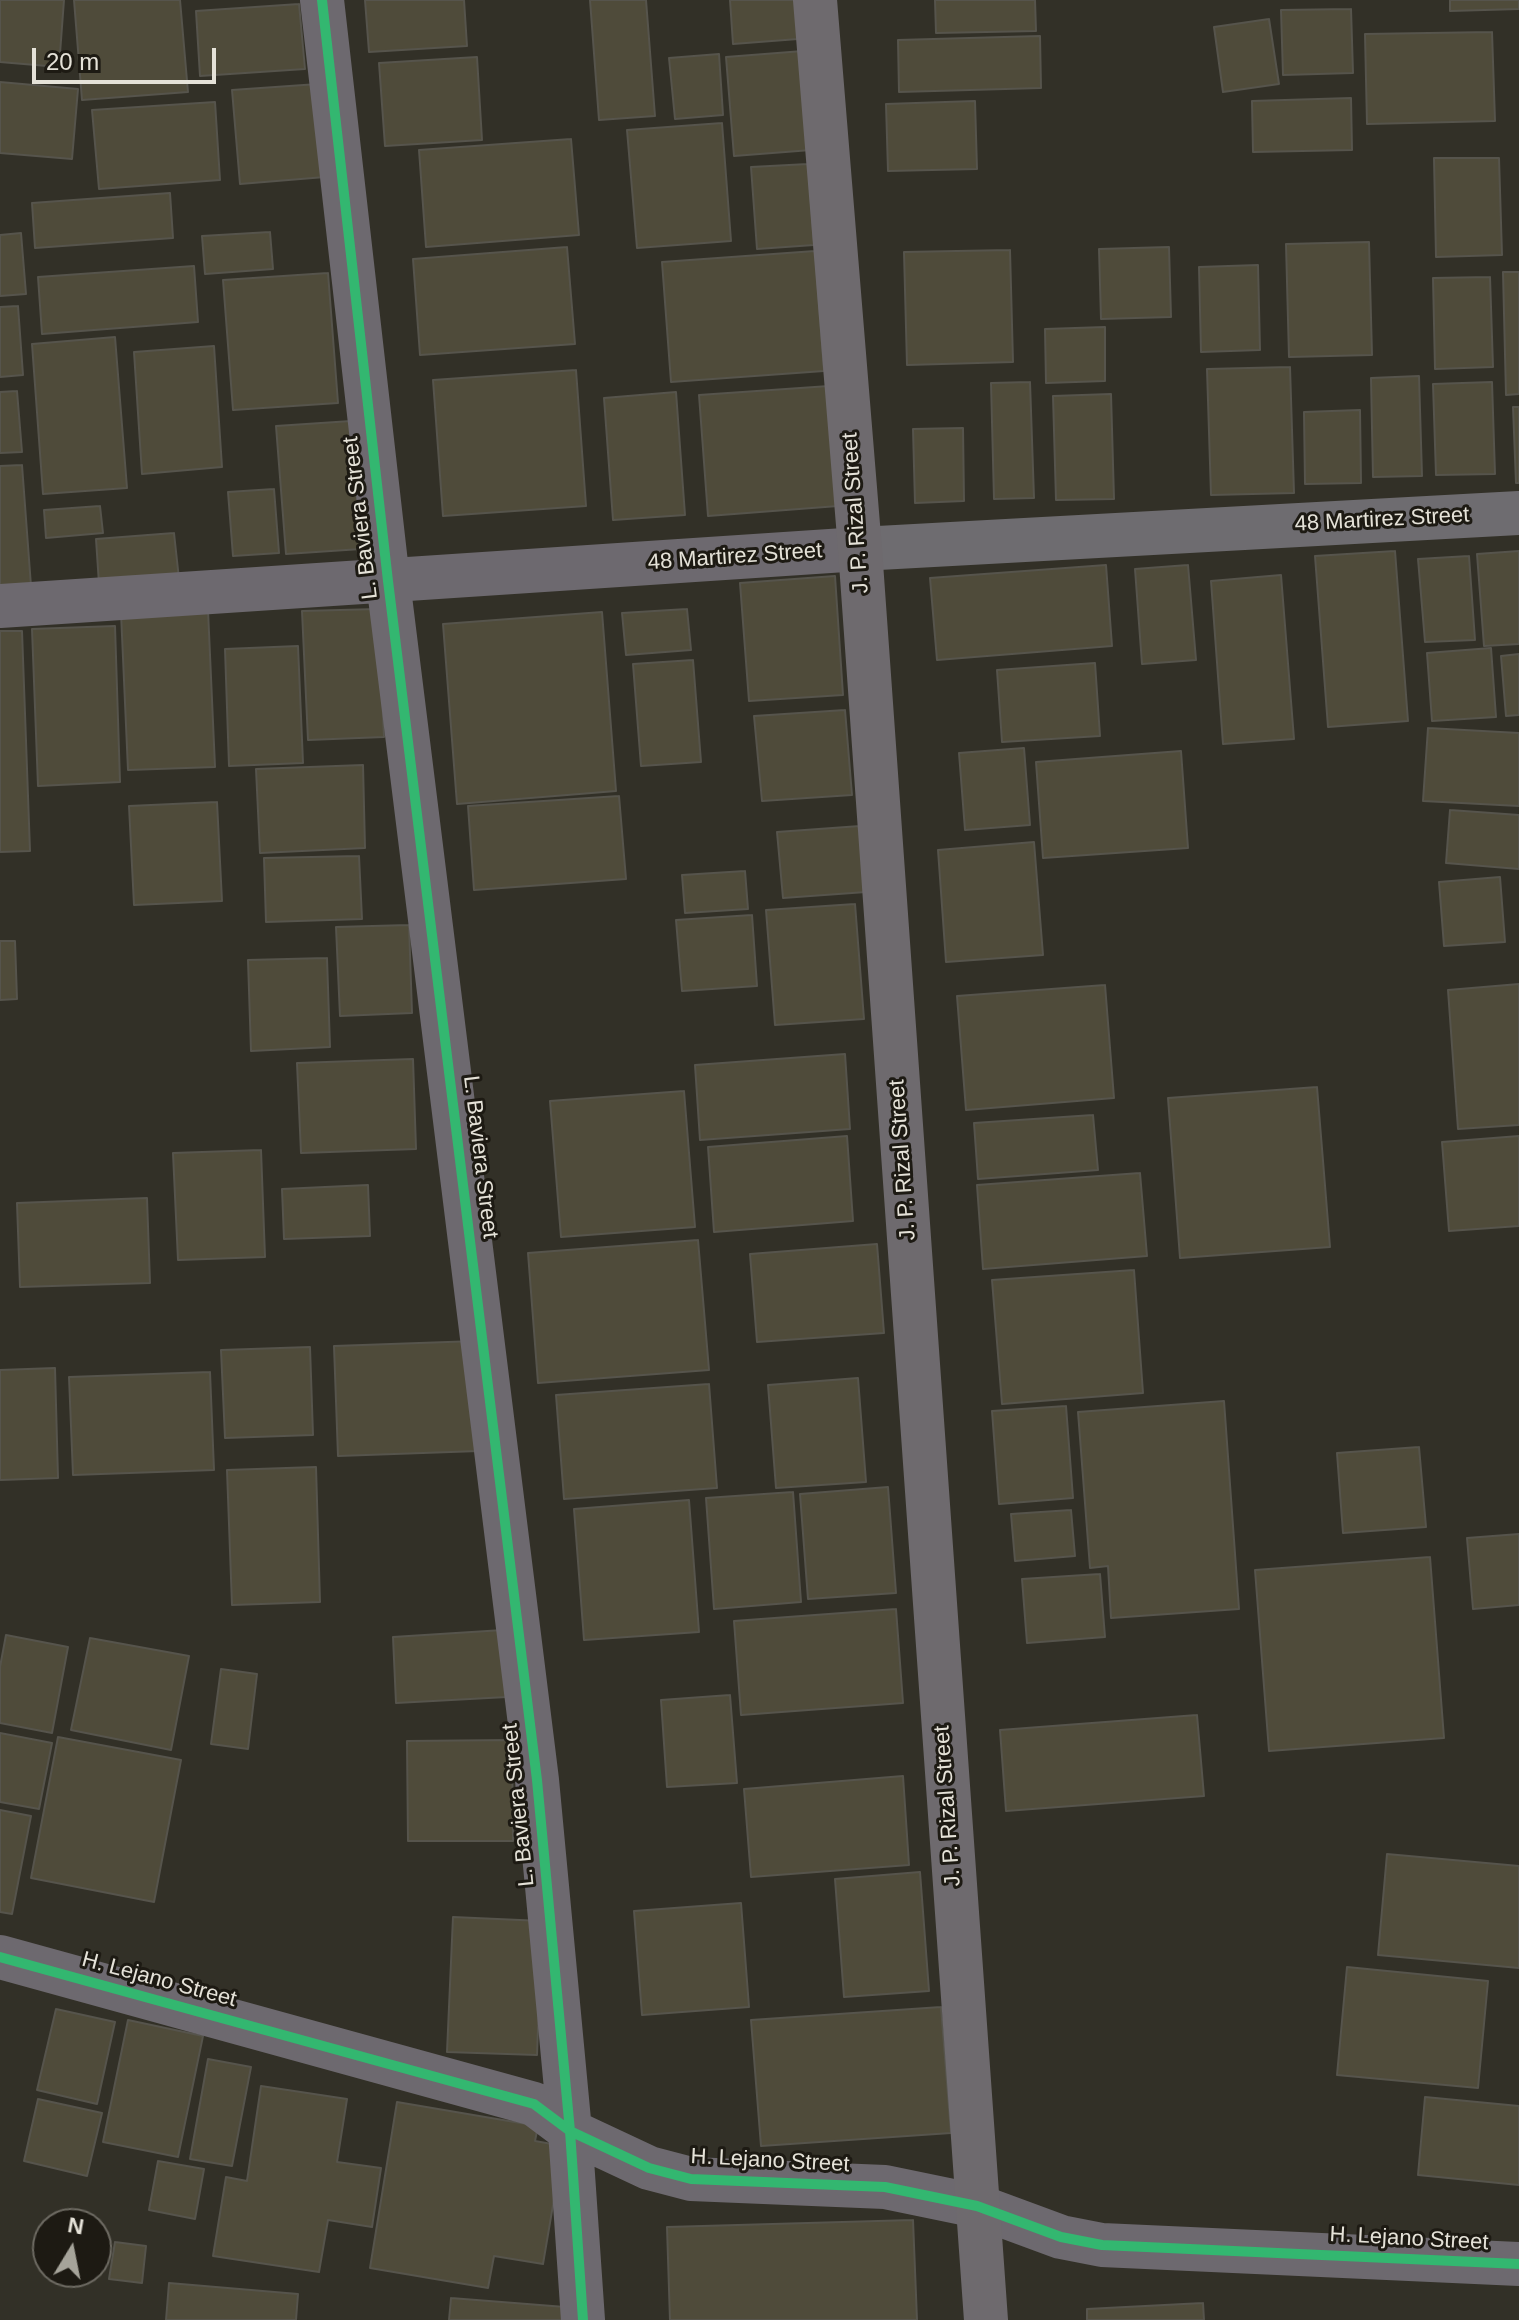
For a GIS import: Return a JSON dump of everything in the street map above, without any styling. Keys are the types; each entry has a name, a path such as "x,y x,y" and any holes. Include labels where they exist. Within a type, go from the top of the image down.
{"main road":[{"name":"J. P. Rizal Street","path":"815,0 860,549 986,2320"}],"street":[{"name":"L. Baviera Street","path":"322,0 388,581 537,1780 570,2131 583,2320"},
{"name":"48 Martirez Street","path":"0,606 860,549 1519,513"},
{"name":"H. Lejano Street","path":"0,1957 534,2104 570,2131 649,2168 691,2179 885,2187 977,2206 1061,2237 1102,2245 1519,2264"}],"building":[{"path":"0,0 64,0 59,67 0,62"},
{"path":"74,0 180,0 188,92 82,100"},
{"path":"365,0 464,0 467,46 369,52"},
{"path":"590,0 646,0 655,116 599,120"},
{"path":"730,0 795,0 798,39 733,44"},
{"path":"935,0 1035,0 1036,31 936,33"},
{"path":"1450,0 1519,0 1519,9 1450,11"},
{"path":"299,4 305,69 200,76 196,11"},
{"path":"1351,9 1353,73 1283,75 1281,10"},
{"path":"1269,19 1279,84 1223,92 1214,27"},
{"path":"1492,32 1495,121 1367,124 1365,34"},
{"path":"1040,36 1041,88 899,92 898,40"},
{"path":"803,51 811,150 734,156 726,57"},
{"path":"719,54 723,115 675,119 669,58"},
{"path":"477,57 482,140 385,146 379,63"},
{"path":"0,82 78,89 72,159 0,153"},
{"path":"318,84 325,177 240,184 232,90"},
{"path":"1351,98 1352,150 1253,152 1252,101"},
{"path":"975,101 977,169 888,171 886,104"},
{"path":"215,102 220,180 99,189 92,110"},
{"path":"722,123 731,241 637,248 627,130"},
{"path":"571,139 579,235 426,247 419,150"},
{"path":"1434,158 1499,158 1502,255 1436,257"},
{"path":"808,164 814,245 757,249 751,167"},
{"path":"170,193 173,238 35,248 32,203"},
{"path":"270,232 273,269 205,274 202,236"},
{"path":"21,233 26,294 0,296 0,235"},
{"path":"1369,242 1372,355 1289,357 1286,244"},
{"path":"567,247 575,344 420,355 413,259"},
{"path":"1169,247 1171,317 1101,319 1099,249"},
{"path":"1010,250 1013,362 907,365 904,252"},
{"path":"815,251 824,371 671,382 662,262"},
{"path":"1258,265 1260,350 1201,352 1199,267"},
{"path":"194,266 198,322 42,334 38,277"},
{"path":"1503,272 1519,272 1519,394 1506,395"},
{"path":"328,273 338,403 233,410 223,280"},
{"path":"1490,277 1493,367 1435,369 1433,278"},
{"path":"18,306 23,375 0,377 0,307"},
{"path":"1105,327 1105,381 1046,383 1045,329"},
{"path":"115,337 127,488 43,494 32,344"},
{"path":"214,346 222,467 142,474 134,352"},
{"path":"1290,367 1294,493 1211,495 1207,369"},
{"path":"576,370 586,506 443,516 433,380"},
{"path":"1419,376 1422,476 1373,477 1371,378"},
{"path":"1030,382 1034,498 994,499 991,383"},
{"path":"1492,382 1495,474 1436,475 1433,384"},
{"path":"829,386 838,506 708,516 699,395"},
{"path":"17,391 22,452 0,453 0,392"},
{"path":"676,392 685,515 613,520 604,398"},
{"path":"1111,394 1114,499 1056,500 1053,396"},
{"path":"1513,407 1519,407 1519,483 1516,483"},
{"path":"1360,410 1361,483 1305,484 1304,412"},
{"path":"351,421 361,549 286,554 276,426"},
{"path":"963,428 964,501 915,503 913,429"},
{"path":"22,465 31,586 0,588 0,466"},
{"path":"274,489 279,553 233,556 228,492"},
{"path":"100,506 103,533 46,538 44,510"},
{"path":"174,533 179,579 99,584 96,539"},
{"path":"1395,551 1408,721 1328,727 1315,556"},
{"path":"1519,551 1519,644 1484,646 1477,554"},
{"path":"1469,556 1475,640 1425,642 1418,559"},
{"path":"1106,565 1112,646 937,660 930,578"},
{"path":"1188,565 1196,660 1142,664 1135,569"},
{"path":"1281,575 1294,739 1223,744 1211,581"},
{"path":"835,576 843,695 749,701 740,583"},
{"path":"378,609 384,737 308,740 302,611"},
{"path":"687,609 691,650 626,655 622,613"},
{"path":"208,610 215,767 128,770 121,613"},
{"path":"602,612 616,791 457,804 443,624"},
{"path":"115,626 120,782 38,786 32,629"},
{"path":"0,631 22,631 30,851 0,852"},
{"path":"298,646 303,763 229,766 225,649"},
{"path":"1491,648 1496,717 1432,721 1427,653"},
{"path":"1519,654 1519,715 1506,716 1501,656"},
{"path":"693,660 701,762 641,766 633,664"},
{"path":"1095,663 1100,736 1002,742 997,670"},
{"path":"845,710 852,795 762,801 754,716"},
{"path":"1428,728 1519,733 1519,806 1423,801"},
{"path":"1024,748 1030,825 965,830 959,753"},
{"path":"1181,751 1188,848 1043,858 1036,762"},
{"path":"363,765 365,848 260,853 256,769"},
{"path":"619,796 626,879 474,890 468,806"},
{"path":"217,802 222,901 134,905 129,806"},
{"path":"1450,810 1519,815 1519,869 1446,863"},
{"path":"860,826 866,892 783,898 777,832"},
{"path":"1034,842 1043,955 946,962 938,850"},
{"path":"359,856 362,919 266,922 264,858"},
{"path":"745,871 748,909 685,913 682,875"},
{"path":"1500,877 1505,942 1444,946 1439,882"},
{"path":"855,904 864,1019 775,1025 766,910"},
{"path":"752,915 757,986 682,991 676,920"},
{"path":"409,925 412,1013 340,1016 336,927"},
{"path":"0,941 15,941 17,999 0,1000"},
{"path":"327,958 330,1047 251,1051 248,960"},
{"path":"1519,984 1519,1125 1458,1129 1448,990"},
{"path":"1105,985 1114,1098 966,1110 957,996"},
{"path":"845,1054 850,1129 700,1140 695,1065"},
{"path":"413,1059 416,1149 301,1153 297,1063"},
{"path":"1317,1087 1330,1247 1180,1258 1168,1098"},
{"path":"684,1091 695,1227 561,1237 550,1101"},
{"path":"1093,1115 1098,1170 978,1179 974,1123"},
{"path":"847,1136 853,1221 714,1232 708,1147"},
{"path":"1519,1136 1519,1226 1449,1231 1442,1142"},
{"path":"261,1150 265,1257 178,1260 173,1153"},
{"path":"1140,1173 1147,1256 983,1269 977,1185"},
{"path":"368,1185 370,1236 284,1239 282,1189"},
{"path":"147,1198 150,1283 20,1287 17,1203"},
{"path":"698,1240 709,1370 538,1383 528,1253"},
{"path":"877,1244 884,1333 757,1342 750,1254"},
{"path":"1134,1270 1143,1393 1002,1404 992,1280"},
{"path":"476,1341 479,1451 338,1456 334,1346"},
{"path":"310,1347 313,1435 225,1438 221,1350"},
{"path":"55,1368 58,1478 0,1480 0,1370"},
{"path":"210,1372 214,1470 73,1475 69,1377"},
{"path":"858,1378 866,1482 776,1488 768,1385"},
{"path":"709,1384 717,1488 564,1499 556,1395"},
{"path":"1224,1401 1239,1609 1111,1618 1108,1566 1090,1568 1078,1412"},
{"path":"1066,1406 1073,1498 999,1504 992,1411"},
{"path":"1419,1447 1426,1527 1343,1533 1337,1453"},
{"path":"316,1467 320,1602 232,1605 227,1470"},
{"path":"888,1487 896,1593 808,1599 800,1494"},
{"path":"793,1492 801,1602 714,1609 706,1498"},
{"path":"689,1500 699,1632 584,1640 574,1509"},
{"path":"1071,1510 1075,1556 1015,1561 1011,1514"},
{"path":"1519,1534 1519,1605 1473,1609 1467,1538"},
{"path":"1430,1557 1444,1738 1269,1751 1255,1570"},
{"path":"1100,1574 1105,1637 1027,1643 1022,1579"},
{"path":"896,1609 903,1703 741,1715 734,1621"},
{"path":"503,1630 507,1697 396,1703 393,1637"},
{"path":"6,1635 68,1647 52,1733 0,1723 0,1667"},
{"path":"90,1638 189,1656 171,1750 71,1730"},
{"path":"221,1669 257,1674 248,1749 211,1744"},
{"path":"730,1695 737,1783 667,1787 661,1700"},
{"path":"1197,1715 1204,1796 1006,1811 1000,1730"},
{"path":"0,1733 52,1743 39,1809 0,1802"},
{"path":"58,1737 181,1760 154,1902 31,1878"},
{"path":"512,1740 513,1841 408,1841 407,1741"},
{"path":"903,1776 909,1865 751,1877 744,1789"},
{"path":"0,1810 31,1816 12,1914 0,1912"},
{"path":"1387,1854 1519,1866 1519,1968 1378,1955"},
{"path":"920,1872 929,1991 844,1997 835,1879"},
{"path":"741,1903 749,2007 642,2015 634,1911"},
{"path":"453,1917 542,1921 537,2055 447,2052"},
{"path":"1347,1967 1488,1981 1478,2088 1337,2075"},
{"path":"941,2007 951,2133 761,2146 751,2020"},
{"path":"56,2009 115,2022 97,2104 37,2090"},
{"path":"128,2020 203,2036 178,2157 103,2142"},
{"path":"208,2059 251,2067 232,2166 190,2159"},
{"path":"261,2086 347,2099 337,2162 381,2168 372,2227 328,2220 319,2272 213,2256 226,2177 247,2181"},
{"path":"1425,2097 1519,2106 1519,2185 1418,2175"},
{"path":"38,2099 102,2113 87,2176 24,2161"},
{"path":"397,2102 538,2126 535,2141 563,2146 543,2264 494,2256 488,2288 370,2268"},
{"path":"158,2161 204,2169 195,2219 149,2210"},
{"path":"913,2220 917,2320 670,2320 667,2227"},
{"path":"115,2242 146,2246 142,2283 112,2279"},
{"path":"169,2283 298,2294 296,2320 166,2320"},
{"path":"451,2298 565,2307 564,2320 449,2320"},
{"path":"1203,2303 1204,2320 1087,2320 1087,2309"}],"cycle path":[{"path":"322,0 388,581 537,1780 570,2131 583,2320"},
{"path":"0,1957 534,2104 570,2131 649,2168 691,2179 885,2187 977,2206 1061,2237 1102,2245 1519,2264"}]}
